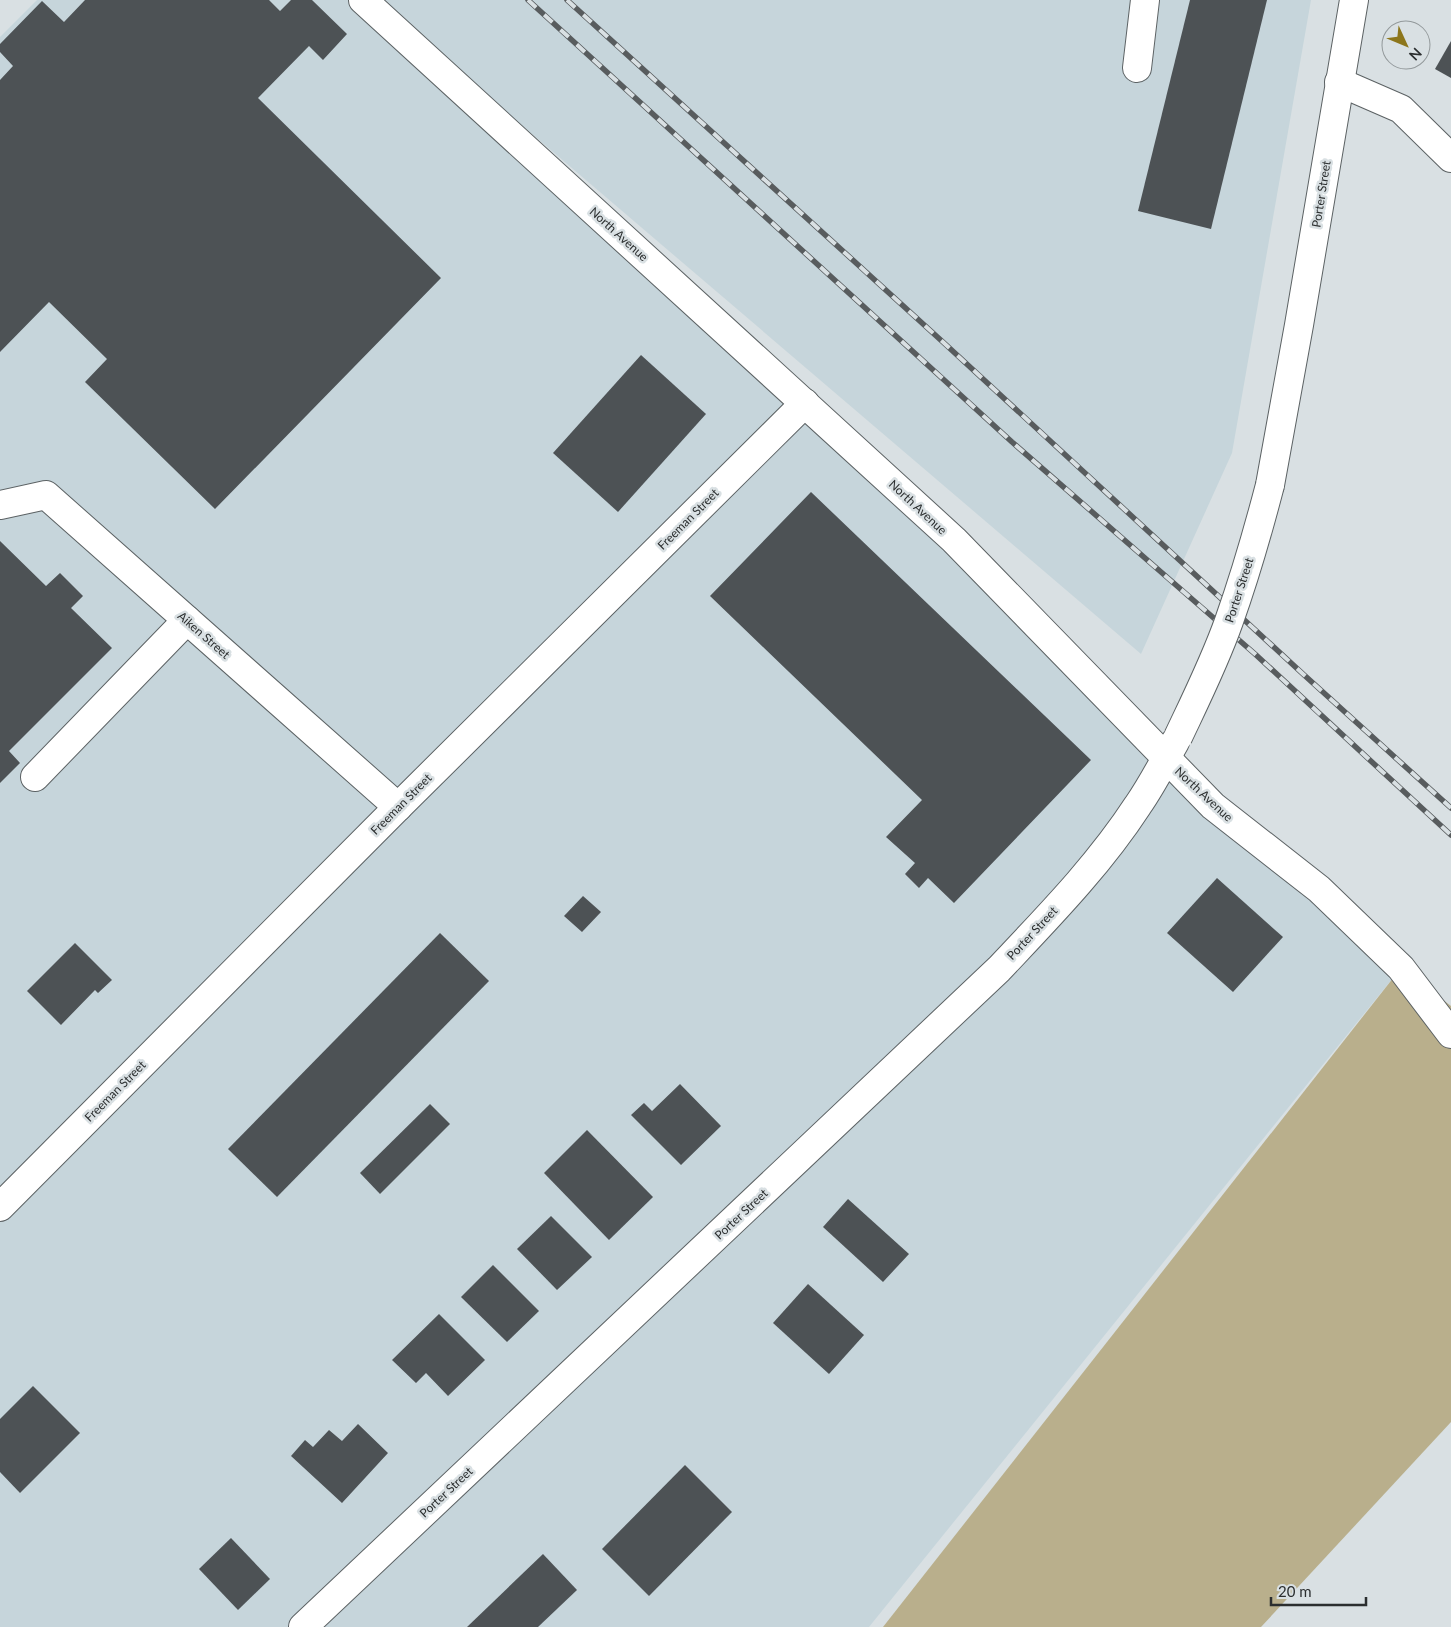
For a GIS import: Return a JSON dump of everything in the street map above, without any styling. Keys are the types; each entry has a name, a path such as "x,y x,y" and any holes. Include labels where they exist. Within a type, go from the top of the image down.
{"street":[{"name":"North Avenue","path":"363,0 954,540 1172,747 1213,806 1319,889 1401,968 1451,1034"},
{"path":"1136,68 1145,0"},
{"name":"Porter Street","path":"303,1627 999,969 1063,900 1108,847 1138,805 1172,747 1213,662 1229,622 1257,534 1270,485 1354,0"},
{"path":"1339,82 1401,109 1451,158"},
{"name":"Freeman Street","path":"0,1208 398,807 805,403"},
{"name":"Aiken Street","path":"0,505 46,495 398,807"},
{"path":"35,777 187,620"}],"shaded area":[{"path":"37,0 363,0 1401,968 869,1627 0,1627 0,37"},
{"path":"375,0 1311,0 1232,453 1141,654"},
{"path":"1401,968 1451,1006 1451,1422 1261,1627 883,1627"}],"building":[{"path":"85,0 269,0 280,11 291,0 312,0 347,34 323,60 309,46 258,98 441,278 215,509 85,382 107,359 49,302 0,352 0,80 13,66 0,52 0,44 42,1 64,22"},
{"path":"1190,0 1267,0 1211,229 1138,211"},
{"path":"1451,41 1451,78 1435,69"},
{"path":"641,355 706,414 618,512 553,453"},
{"path":"811,492 1091,760 954,903 928,878 919,888 905,874 915,863 886,837 922,800 710,596"},
{"path":"0,541 46,586 60,573 83,596 71,608 112,648 9,751 20,763 0,783"},
{"path":"1217,878 1283,937 1233,992 1167,933"},
{"path":"583,896 601,912 582,932 564,916"},
{"path":"440,933 489,981 277,1197 228,1149"},
{"path":"75,943 112,980 98,993 95,990 61,1025 27,991"},
{"path":"680,1084 721,1126 681,1165 631,1115 644,1103 652,1111"},
{"path":"430,1104 450,1124 380,1194 360,1173"},
{"path":"587,1130 653,1197 609,1240 544,1173"},
{"path":"848,1199 909,1254 883,1282 823,1227"},
{"path":"551,1216 592,1257 557,1290 517,1249"},
{"path":"493,1265 539,1311 507,1342 461,1297"},
{"path":"808,1284 864,1335 829,1374 773,1323"},
{"path":"439,1314 485,1360 448,1396 426,1373 416,1383 392,1360"},
{"path":"33,1386 80,1433 20,1493 0,1472 0,1419"},
{"path":"358,1424 388,1453 342,1503 291,1456 305,1440 313,1447 329,1430 342,1441"},
{"path":"685,1465 732,1512 649,1596 602,1549"},
{"path":"231,1538 270,1579 238,1610 199,1569"},
{"path":"543,1554 577,1590 538,1627 467,1627"}],"railway":[{"path":"528,0 1012,442 1255,654 1451,835"},
{"path":"567,0 1451,808"}]}
